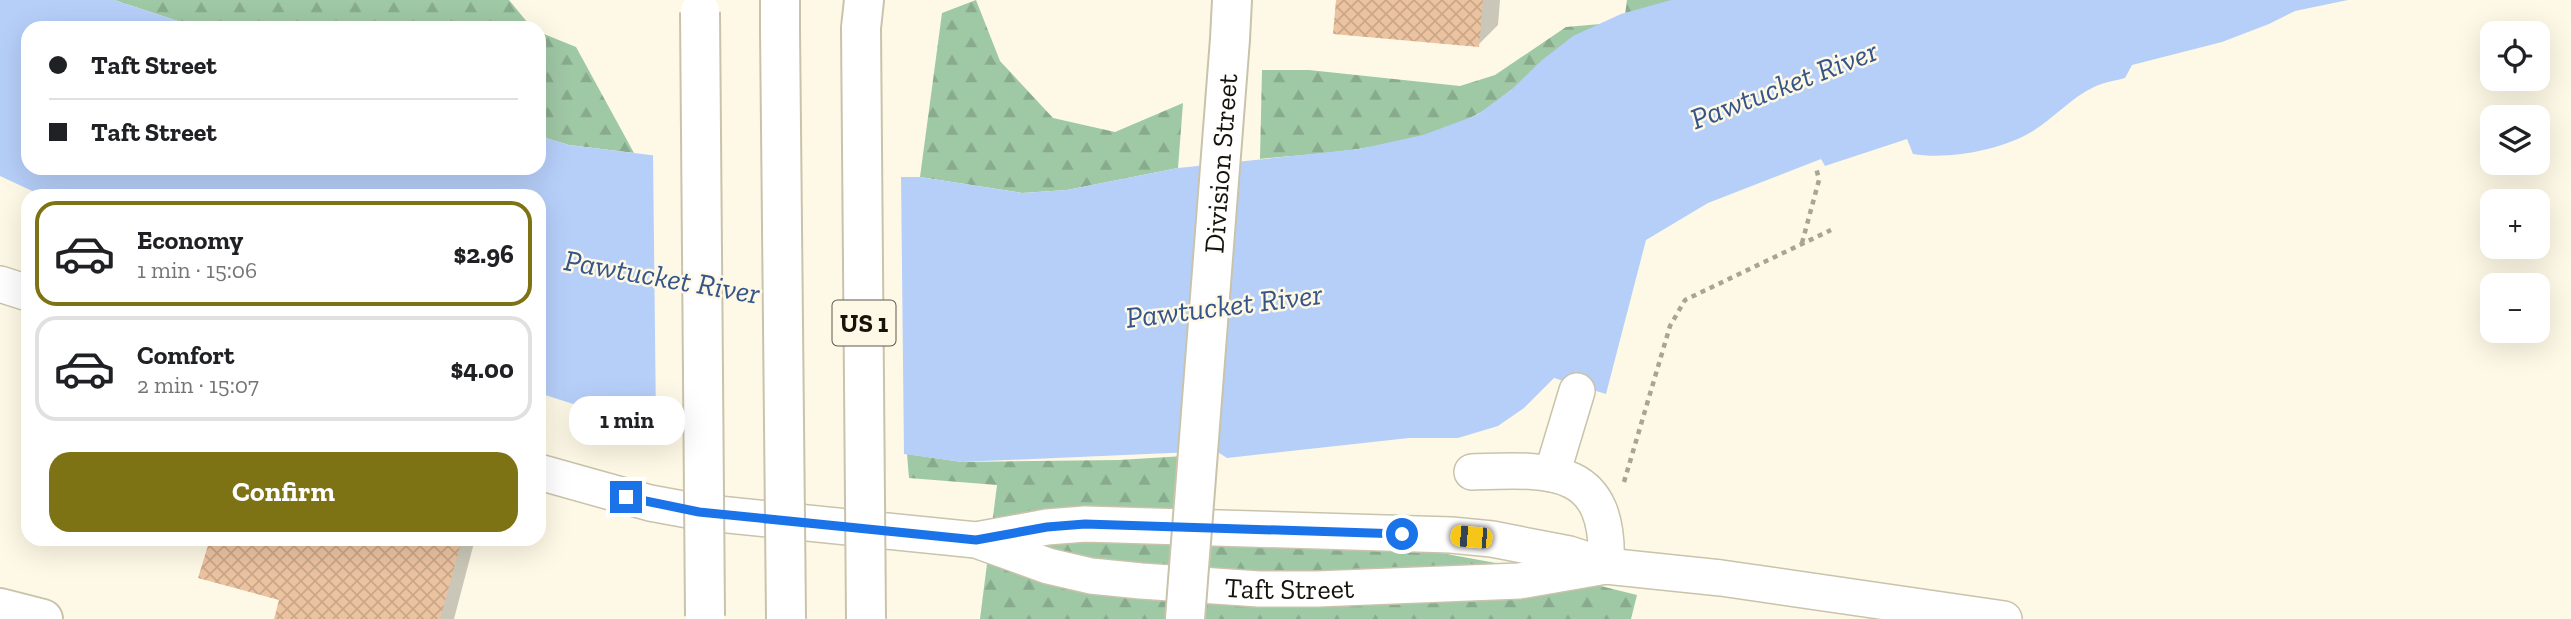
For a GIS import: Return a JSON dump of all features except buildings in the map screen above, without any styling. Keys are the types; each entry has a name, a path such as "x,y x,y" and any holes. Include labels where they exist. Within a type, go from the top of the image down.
{"main road":[{"name":"Division Street","path":"1185,619 1232,0"},
{"path":"700,6 705,618"},
{"name":"US 1","path":"862,9 866,619"},
{"path":"780,15 786,619"},
{"path":"0,608 43,619"}],"street":[{"path":"0,284 21,291"},
{"path":"1552,474 1577,391"},
{"path":"1472,472 1530,471 1552,474 1571,479 1587,488 1598,503 1604,522 1606,566"},
{"name":"Taft Street","path":"546,474 650,503 699,512 976,540 1048,566 1091,576 1141,581 1259,589 1317,589 1519,581 1606,566"},
{"name":"Taft Street","path":"976,540 1047,527 1085,524 1451,535 1536,546 1606,566 1734,580 2004,619"},
{"path":"1141,581 1146,526"}],"path":[{"path":"1802,243 1819,180 1816,167"},
{"path":"1598,503 1619,494 1625,480 1670,326 1685,300 1831,230"}],"green space":[{"path":"114,0 509,0 526,21 178,21"},
{"path":"976,0 1000,61 1053,118 1115,132 1183,103 1178,168 1067,190 1022,193 920,177 942,13"},
{"path":"1627,0 1822,0 1511,90 1476,115 1425,135 1371,147 1260,159 1262,70 1309,70 1460,86 1495,75 1566,27 1624,22"},
{"path":"546,35 576,47 634,153 569,145 546,138"},
{"path":"907,454 962,462 1119,460 1184,456 1205,510 1540,571 1637,595 1631,619 980,619 997,485 909,478"}],"water":[{"name":"Pawtucket River","path":"0,0 114,0 178,21 21,21 21,175 546,175 546,138 569,145 828,177 920,177 1022,193 1067,190 1178,168 1359,149 1423,135 1477,115 1511,90 1542,60 1573,36 1621,14 1671,0 2348,0 2295,11 2222,42 2132,65 2125,78 2086,91 2033,131 1991,148 1927,156 1913,154 1907,139 1825,166 1821,159 1708,203 1646,240 1606,394 1554,378 1524,408 1498,426 1458,438 1409,438 1227,458 1216,451 962,462 598,412 546,395 546,189 28,189 0,176"}],"pier":[{"path":"653,152 828,173 901,174 904,457 656,424"}],"route":[{"path":"626,497 699,512 976,540 1047,527 1085,524 1402,534"}]}
